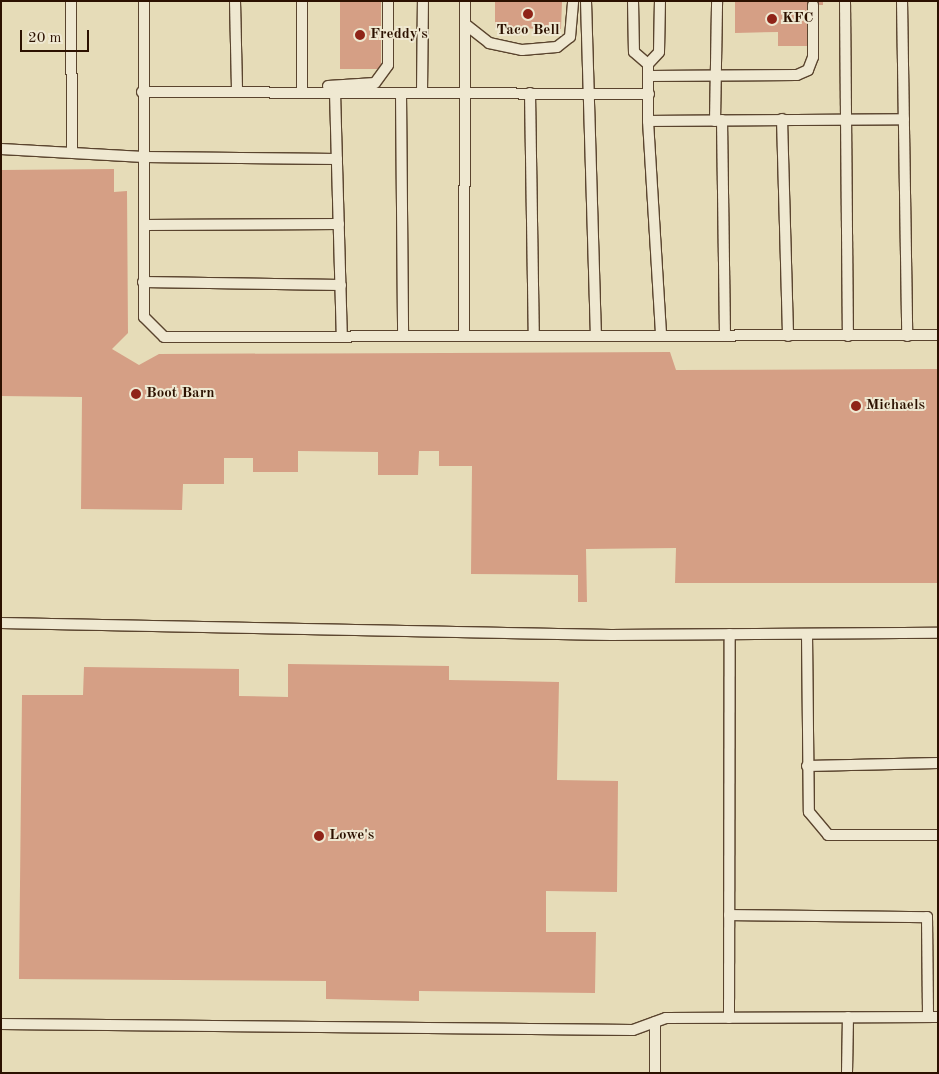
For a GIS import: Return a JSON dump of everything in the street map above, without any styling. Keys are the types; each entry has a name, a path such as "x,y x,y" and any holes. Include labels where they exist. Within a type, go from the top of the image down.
{"lane":[{"path":"71,1 72,151"},
{"path":"144,1 142,92 144,317 164,337 938,335"},
{"path":"235,1 237,92"},
{"path":"302,1 302,90"},
{"path":"142,92 302,90 375,83 388,65 388,1"},
{"path":"422,92 424,1"},
{"path":"464,336 463,93 465,1"},
{"path":"465,24 489,43 522,50 557,47 570,37 573,1"},
{"path":"586,1 586,93 596,336"},
{"path":"633,1 634,52 648,64 648,121 661,336"},
{"path":"648,64 659,52 660,1"},
{"path":"717,1 716,74 725,336"},
{"path":"845,1 844,118 848,336"},
{"path":"902,1 907,336"},
{"path":"649,76 716,74 797,75 808,70 813,57 813,5"},
{"path":"302,90 401,93 649,94"},
{"path":"335,92 342,336"},
{"path":"401,93 403,336"},
{"path":"530,93 534,336"},
{"path":"782,119 788,336"},
{"path":"648,121 904,119"},
{"path":"1,149 72,151 144,157 337,159"},
{"path":"144,225 339,224"},
{"path":"144,282 341,285"},
{"path":"1,623 601,635 938,633"},
{"path":"730,634 730,1018"},
{"path":"807,634 809,812 828,835 938,835"},
{"path":"807,766 938,763"},
{"path":"1,1024 634,1030 666,1018 933,1017 926,917 729,915"},
{"path":"848,1018 848,1073"},
{"path":"655,1022 655,1073"}],"building":[{"name":"Freddy's","path":"340,1 381,1 381,69 340,69"},
{"name":"Taco Bell","path":"495,1 562,1 561,29 495,28"},
{"name":"KFC","path":"735,1 823,1 823,5 808,5 809,46 778,46 778,32 735,33"},
{"path":"114,169 114,192 127,191 128,333 112,349 139,365 159,354 670,352 676,370 938,369 938,583 675,583 676,548 586,549 587,602 578,602 578,575 471,574 472,466 439,466 439,451 419,451 418,475 378,475 378,452 298,451 298,472 253,472 253,458 224,458 224,484 183,484 182,510 81,509 82,397 1,396 1,170"},
{"name":"Lowe's","path":"288,664 449,666 449,680 559,682 557,780 618,781 617,892 546,891 546,932 596,932 595,993 419,991 419,1001 326,999 326,981 19,979 22,695 83,695 84,667 239,669 239,696 288,697"}],"place":[{"name":"Taco Bell","path":"528,14"},
{"name":"KFC","path":"772,19"},
{"name":"Freddy's","path":"360,35"},
{"name":"Boot Barn","path":"136,394"},
{"name":"Michaels","path":"856,406"},
{"name":"Lowe's","path":"319,836"}]}
